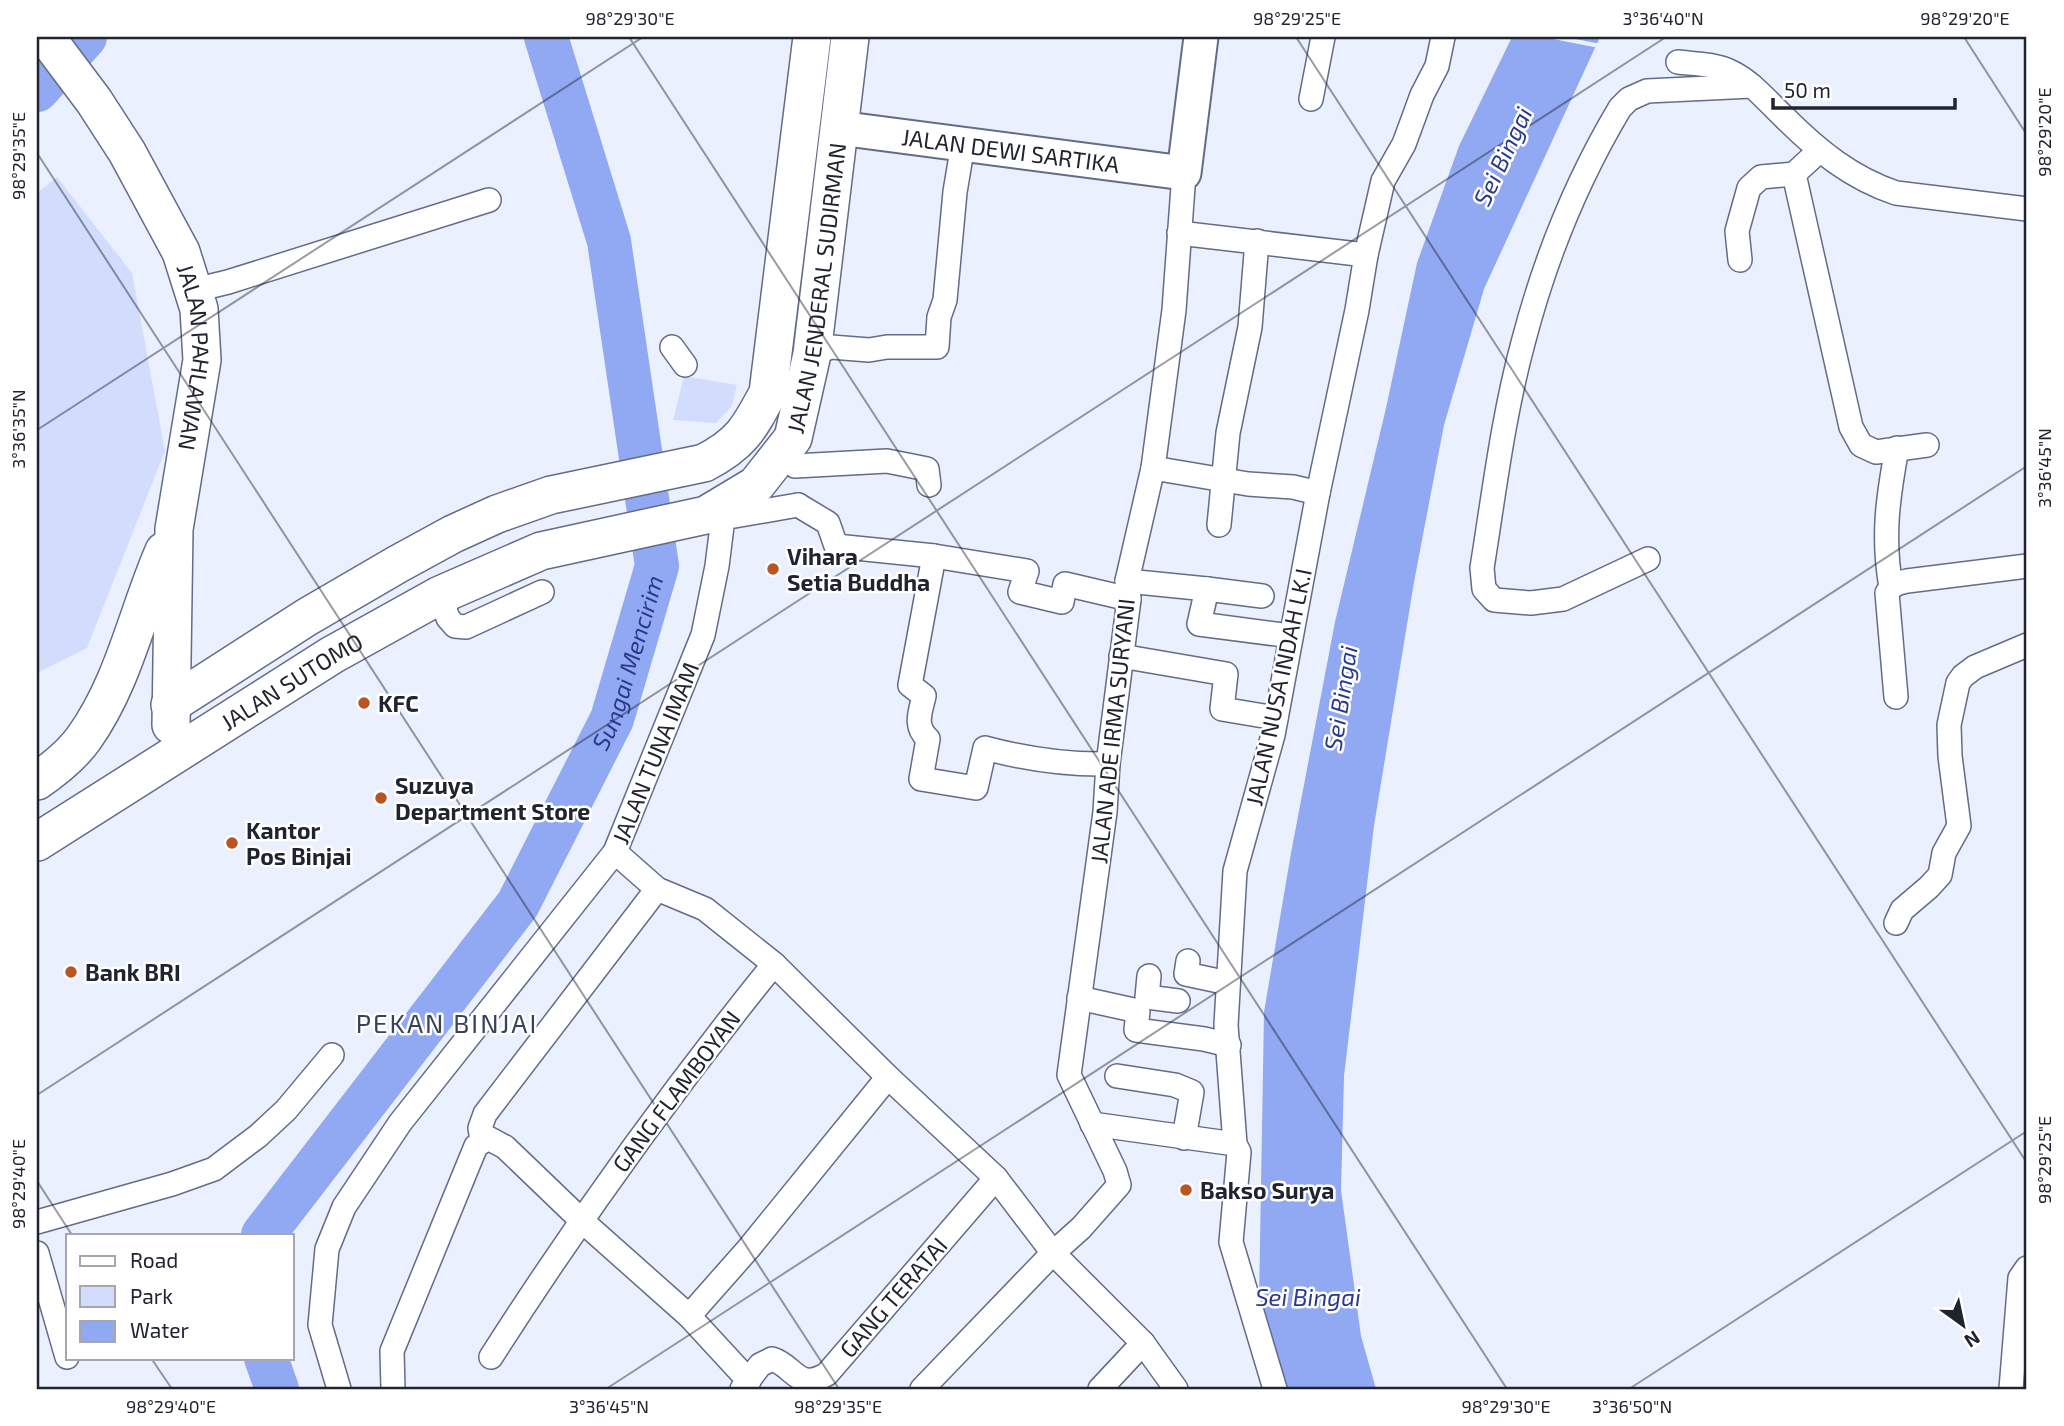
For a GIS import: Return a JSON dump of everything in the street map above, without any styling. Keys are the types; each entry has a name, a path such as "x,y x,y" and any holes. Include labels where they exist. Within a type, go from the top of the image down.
{"main road":[{"name":"JALAN JENDERAL SUDIRMAN","path":"540,498 704,463 725,452 747,432 768,393 812,37"},
{"name":"JALAN JENDERAL SUDIRMAN","path":"550,550 706,514 756,485 794,452 812,354 850,37"},
{"name":"JALAN PAHLAWAN","path":"48,38 127,152 181,252 199,309 202,360 174,529 170,705 173,754"},
{"path":"786,246 824,253"},
{"path":"540,498 550,550"},
{"name":"JALAN SUTOMO","path":"170,705 307,617 453,534 540,498"},
{"path":"37,781 54,769 83,740 112,691 174,529"},
{"name":"JALAN SUTOMO","path":"37,842 332,655 440,595 550,550"},
{"path":"307,617 332,655"}],"street":[{"path":"1184,173 1201,37"},
{"path":"1311,99 1323,37"},
{"name":"JALAN NUSA INDAH LK.I","path":"1275,1389 1231,1242 1239,1152 1235,1143 1226,1025 1235,871 1276,718 1318,494 1383,181 1404,144 1422,95 1437,66 1443,37"},
{"path":"1678,62 1732,72 1752,86 1819,151 1878,186 1896,192 2027,209"},
{"path":"1648,559 1563,599 1531,603 1494,600 1484,589 1482,568 1506,418 1523,342 1563,220 1620,108 1636,95 1647,91 1752,86"},
{"name":"JALAN DEWI SARTIKA","path":"839,128 1184,173"},
{"path":"812,354 831,347 869,350 887,347 937,347 963,144"},
{"path":"1740,260 1737,230 1749,188 1761,177 1794,174 1819,151"},
{"name":"JALAN ADE IRMA SURYANI","path":"1053,1253 1081,1228 1119,1185 1115,1171 1069,1074 1105,812 1128,590 1153,468 1174,310 1184,173"},
{"path":"1794,174 1851,427 1861,445 1876,452 1927,444"},
{"path":"195,290 489,200"},
{"path":"1179,233 1366,256"},
{"path":"1219,525 1228,433 1250,327 1257,241"},
{"path":"1891,587 1886,562 1885,531 1897,448"},
{"path":"929,485 927,469 887,461 794,452 798,505 828,523 836,546 934,556 1027,571 1020,592 1062,602 1065,584 1128,590 1207,589 1262,596"},
{"path":"1153,468 1248,484 1293,487 1318,494"},
{"name":"JALAN TUNA IMAM","path":"339,1389 320,1325 327,1249 344,1207 401,1123 615,852 703,635 717,566 723,518 798,505"},
{"path":"934,556 910,685 925,696 918,722 922,733 928,739 921,779 976,788 985,748 1057,763 1108,764"},
{"path":"1896,697 1887,593 1891,587 1908,581 2027,566"},
{"path":"1207,589 1199,624 1291,636"},
{"path":"440,595 448,618 455,626 466,626 542,592"},
{"path":"1896,923 1902,910 1940,875 1944,853 1959,826 1950,757 1949,725 1958,683 1975,667 2027,645"},
{"path":"1121,656 1226,674 1222,709 1276,718"},
{"path":"615,852 657,889 705,909 774,964 888,1077 996,1178 1053,1253 1143,1343 1176,1389"},
{"path":"482,1140 480,1128 485,1114 657,889"},
{"name":"GANG FLAMBOYAN","path":"491,1357 581,1220 692,1066 774,964"},
{"path":"1079,998 1145,995 1177,1009 1187,968 1228,983"},
{"path":"1145,995 1136,1030 1229,1045"},
{"path":"37,1222 172,1184 214,1169 258,1136 286,1110 332,1055"},
{"path":"1117,1076 1201,1092 1184,1138"},
{"path":"689,1316 749,1248 888,1077"},
{"path":"1092,1124 1235,1143"},
{"path":"393,1389 392,1351 476,1146 488,1138 505,1147 581,1220 689,1316 745,1385"},
{"name":"GANG TERATAI","path":"745,1385 760,1365 772,1359 806,1380 816,1381 827,1374 996,1178"},
{"path":"37,1253 66,1354"},
{"path":"922,1389 1053,1253"},
{"path":"2011,1389 2020,1278 2027,1268"},
{"path":"1100,1389 1143,1343"}],"green space":[{"path":"57,177 132,273 165,451 87,648 37,673 37,193"},
{"path":"684,376 737,385 732,406 716,423 673,420"}],"water":[{"name":"Sei Bingai","path":"1512,37 1600,37 1484,289 1444,425 1414,582 1374,826 1344,1076 1341,1190 1361,1336 1376,1389 1279,1389 1259,1302 1264,1012 1291,853 1335,622 1417,263 1459,146"}],"pier":[{"path":"1543,37 1565,37 1601,44 1599,48"}],"waterway":[{"name":"Sungai Mencirim","path":"37,90 85,37"},
{"name":"Sungai Mencirim","path":"264,1234 518,904 612,719 657,566 609,241 546,37"},
{"name":"Sungai Mencirim","path":"267,1360 277,1389"}],"place":[{"name":"Vihara Setia Buddha","path":"773,569"},
{"name":"KFC","path":"364,703"},
{"name":"Suzuya Department Store","path":"381,798"},
{"name":"Kantor Pos Binjai","path":"232,843"},
{"name":"Bank BRI","path":"71,972"},
{"name":"Bakso Surya","path":"1186,1190"}],"district":[{"name":"PEKAN BINJAI","path":"447,1022"}]}
